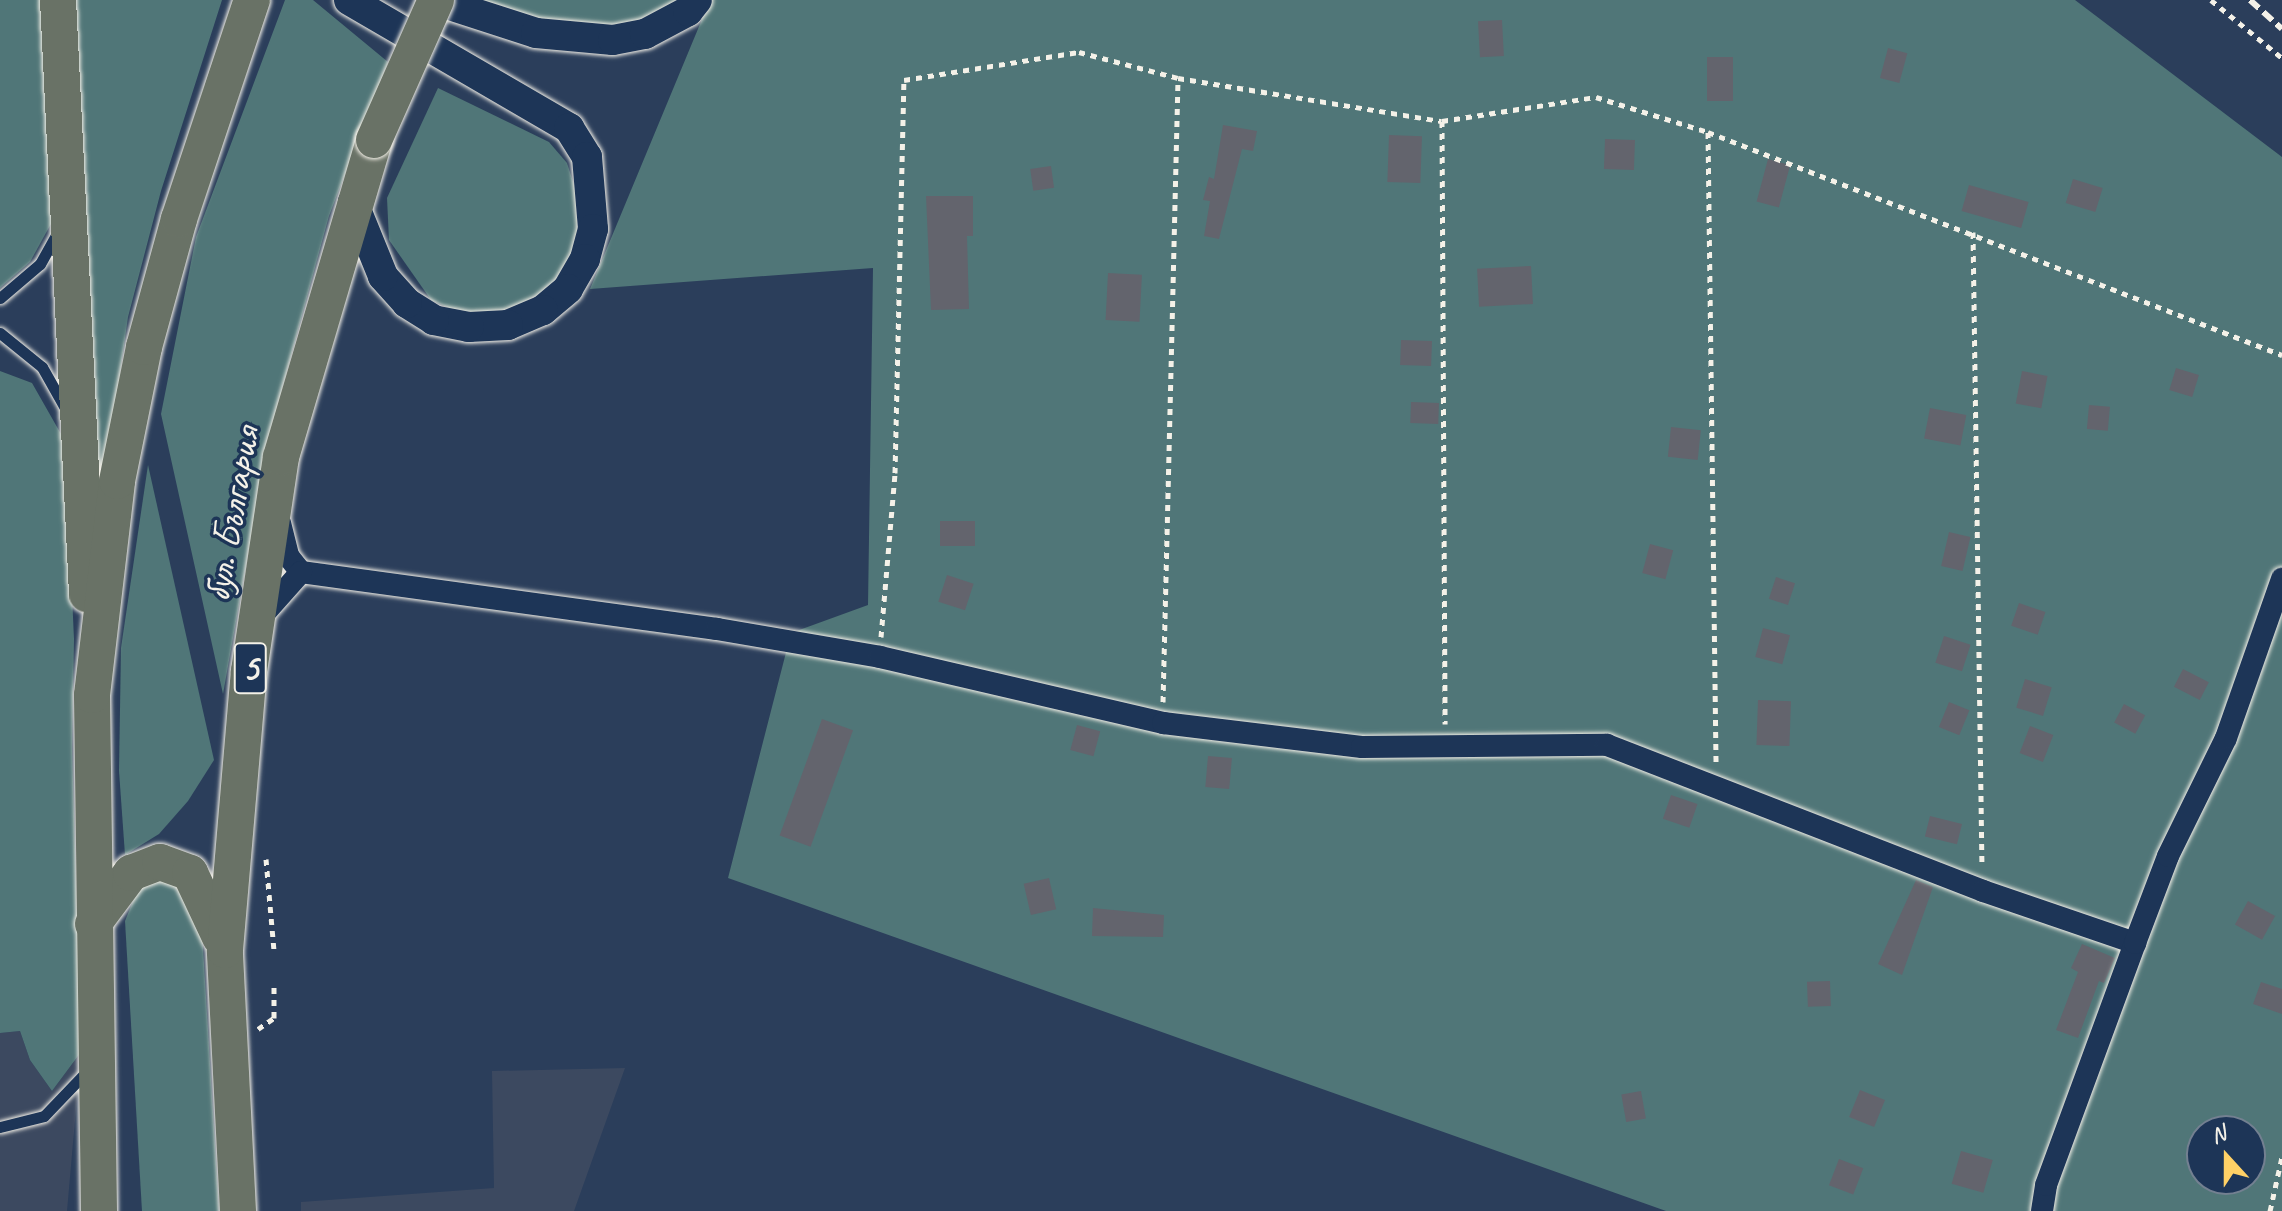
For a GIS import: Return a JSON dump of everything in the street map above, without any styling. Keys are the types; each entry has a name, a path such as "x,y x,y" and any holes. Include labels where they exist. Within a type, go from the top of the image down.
{"highway":[{"path":"58,0 92,695 93,1065 99,1211"},
{"path":"92,695 117,481 144,347 179,219 252,0"},
{"name":"бул. България","path":"238,1211 225,950 232,839 256,623 277,486 353,202 374,140 435,0"},
{"path":"93,924 131,873 144,865 176,865 190,873 202,890 225,950"}],"main road":[{"path":"349,0 569,128 587,157 593,188 593,229 585,259 568,289 543,310 508,325 469,327 434,320 407,303 383,276 353,202"},
{"path":"435,0 536,33 613,40 645,34 688,11 697,0"}],"street":[{"path":"277,486 282,539 301,572"},
{"path":"301,572 717,629 880,657 1163,723 1362,747 1607,745 1983,891 2135,943"},
{"path":"256,623 301,572"},
{"path":"2042,1211 2046,1185 2168,856 2226,738 2282,579"}],"lane":[{"path":"0,298 40,264 66,211"},
{"path":"0,333 27,351 55,383 79,453"},
{"path":"0,1127 44,1116 93,1065"}],"path":[{"path":"2211,0 2282,58"},
{"path":"880,657 895,473 904,80 1079,52 1178,78 1442,121 1596,97 1708,132 1973,232 2282,355"},
{"path":"1163,723 1178,78"},
{"path":"1442,121 1445,747"},
{"path":"1708,132 1715,787"},
{"path":"1973,232 1983,891"},
{"path":"267,844 274,950"},
{"path":"274,982 274,1018"},
{"path":"2270,1211 2282,1157"}],"shaded area":[{"path":"20,1031 30,1060 52,1091 81,1052 67,1211 0,1211 0,1033"},
{"path":"625,1068 574,1211 301,1211 301,1202 494,1188 492,1071"}],"green space":[{"path":"0,0 43,0 52,222 30,262 0,288"},
{"path":"72,0 222,0 161,191 128,317 100,514"},
{"path":"285,0 313,0 388,62 329,216 269,437 223,694 161,414 196,237"},
{"path":"482,0 686,0 629,30 557,24"},
{"path":"710,0 2075,0 2282,157 2282,1211 1666,1211 728,878 791,633 868,605 873,268 590,289"},
{"path":"438,88 549,142 567,163 578,197 579,241 564,273 536,298 499,314 461,313 431,300 389,240 387,198"},
{"path":"0,371 32,383 65,441 74,639 72,748 81,1052 52,1091 30,1060 20,1031 0,1033"},
{"path":"148,465 214,760 188,801 159,834 125,855 119,771 121,648"},
{"path":"160,879 171,881 201,915 219,1211 142,1211 125,921 138,889"}],"building":[{"path":"1502,20 1504,56 1480,57 1478,21"},
{"path":"1888,48 1907,53 1899,83 1880,78"},
{"path":"1707,57 1733,57 1733,101 1707,101"},
{"path":"1223,125 1257,131 1253,151 1242,149 1219,239 1204,236 1210,201 1203,200 1209,177 1214,179"},
{"path":"1389,135 1422,136 1420,183 1387,182"},
{"path":"1605,139 1635,140 1634,170 1604,169"},
{"path":"1768,159 1790,165 1779,207 1757,202"},
{"path":"1051,166 1054,188 1033,191 1030,169"},
{"path":"2073,179 2103,188 2095,212 2066,203"},
{"path":"1969,185 2029,202 2021,228 1962,211"},
{"path":"926,196 973,196 973,236 967,236 969,309 931,310"},
{"path":"1531,266 1533,304 1479,307 1477,269"},
{"path":"1108,273 1142,275 1139,322 1106,320"},
{"path":"1401,340 1432,341 1431,366 1400,365"},
{"path":"2176,368 2199,375 2192,397 2169,390"},
{"path":"2022,371 2048,376 2041,408 2016,403"},
{"path":"1411,402 1439,403 1438,424 1410,423"},
{"path":"2089,405 2110,407 2108,431 2087,429"},
{"path":"1930,408 1966,415 1960,445 1924,438"},
{"path":"1671,427 1701,430 1698,460 1668,457"},
{"path":"940,521 975,521 975,546 940,546"},
{"path":"1949,532 1970,537 1963,571 1941,566"},
{"path":"1650,544 1673,550 1665,579 1642,573"},
{"path":"947,575 974,584 965,610 938,602"},
{"path":"1776,577 1795,583 1788,605 1769,599"},
{"path":"2019,603 2045,612 2038,635 2011,626"},
{"path":"1763,628 1790,635 1782,664 1755,657"},
{"path":"1944,636 1971,645 1962,671 1935,663"},
{"path":"2183,669 2209,682 2200,700 2174,687"},
{"path":"2025,679 2052,687 2043,716 2016,708"},
{"path":"1758,700 1791,701 1789,746 1756,745"},
{"path":"1949,702 1969,710 1959,735 1939,727"},
{"path":"2124,704 2145,715 2135,734 2114,723"},
{"path":"822,719 853,730 811,847 780,836"},
{"path":"1077,725 1100,731 1093,756 1070,750"},
{"path":"2030,726 2053,735 2043,762 2020,753"},
{"path":"1208,756 1232,758 1229,789 1205,787"},
{"path":"1671,795 1697,804 1689,828 1663,819"},
{"path":"1930,816 1962,824 1957,844 1925,836"},
{"path":"1049,878 1056,909 1031,915 1024,884"},
{"path":"1916,880 1933,887 1902,975 1878,964"},
{"path":"2248,901 2275,916 2262,940 2235,925"},
{"path":"1093,908 1164,915 1163,937 1092,936"},
{"path":"2082,944 2115,958 2104,983 2099,981 2078,1038 2056,1030 2078,972 2071,968"},
{"path":"1830,981 1831,1006 1808,1007 1807,982"},
{"path":"2261,982 2282,989 2282,1014 2253,1004"},
{"path":"1860,1090 1885,1100 1874,1127 1849,1117"},
{"path":"1641,1091 1646,1119 1626,1122 1621,1094"},
{"path":"1961,1151 1993,1160 1983,1193 1952,1184"},
{"path":"1839,1159 1863,1168 1853,1194 1829,1185"}],"railway":[{"path":"2250,0 2282,29"}]}
